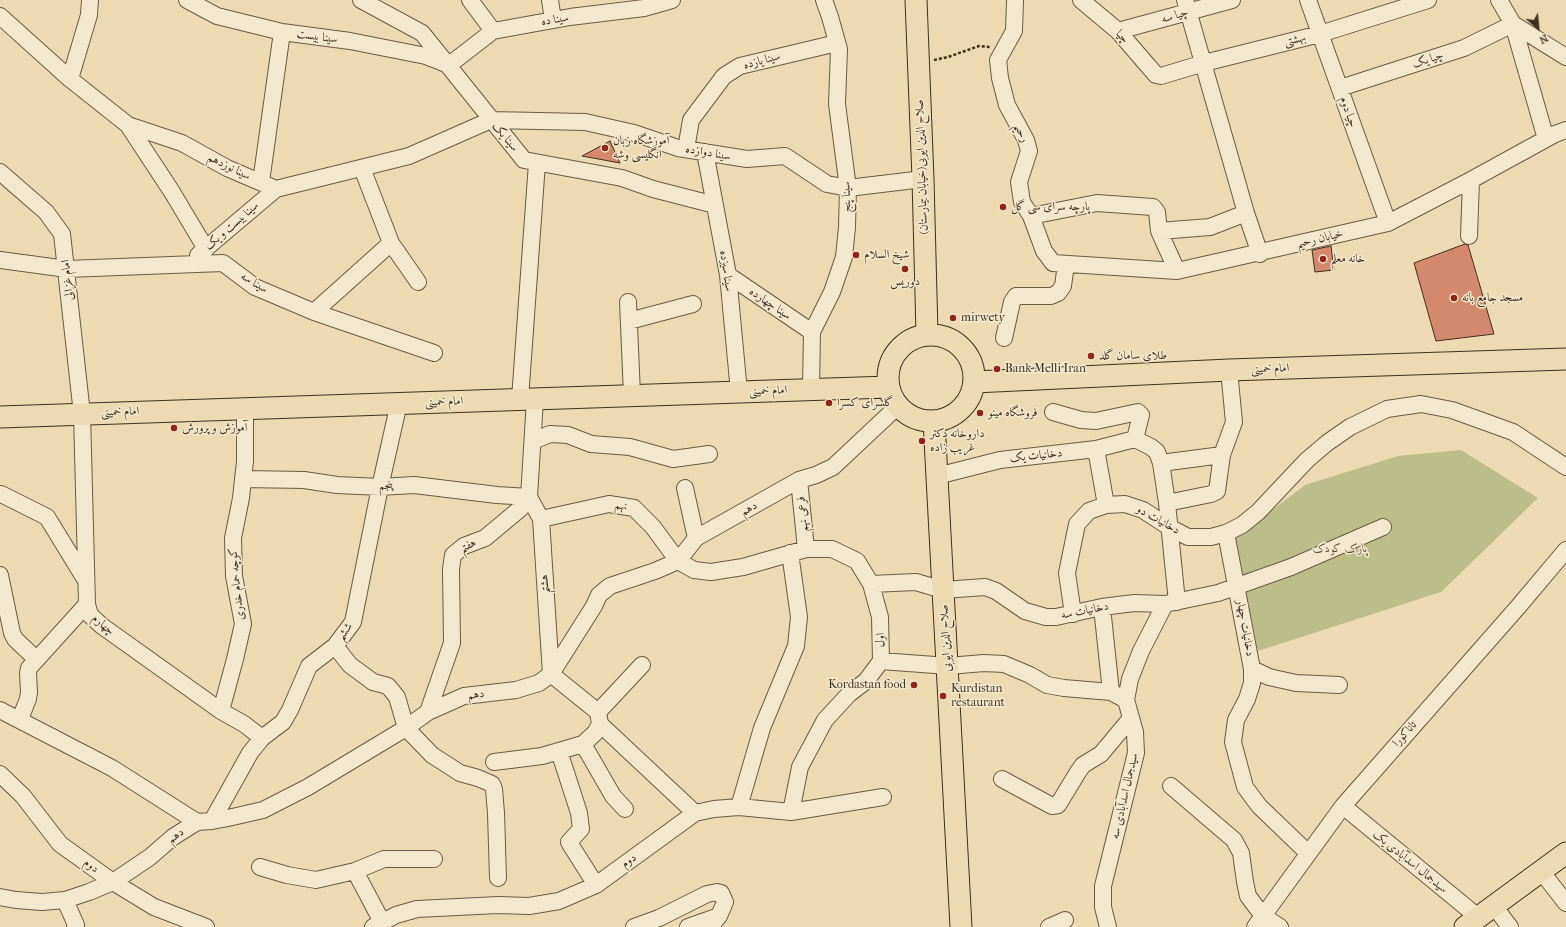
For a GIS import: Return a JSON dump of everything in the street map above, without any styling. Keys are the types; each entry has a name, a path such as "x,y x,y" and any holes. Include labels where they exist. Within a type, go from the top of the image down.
{"main road":[{"name":"صلاح الدین ایوبی(خیابان بیمارستان)","path":"916,0 927,334"},
{"path":"927,334 940,335 952,339 962,347 969,357 974,369 974,382 968,401 962,409 944,419 924,421 905,413 898,406 888,387 887,375 890,363 896,352 904,343 915,337 927,334"},
{"name":"امام خمینی","path":"974,382 1229,370 1566,359"},
{"name":"امام خمینی","path":"0,417 888,387"},
{"name":"صلاح الدین ایوبی","path":"934,421 961,927"},
{"path":"1479,917 1566,853"}],"street":[{"path":"70,79 89,15 90,0"},
{"name":"سینا بیست","path":"188,0 217,16 282,32 350,41 426,56 449,65"},
{"name":"سینا یک","path":"361,0 422,33 524,160 622,178 653,189 715,206"},
{"path":"470,0 493,31"},
{"path":"550,0 553,20"},
{"name":"سینا ده","path":"449,65 493,31 553,20 644,8 672,0"},
{"name":"سینا پنج","path":"812,389 812,332 832,292 844,257 847,227 848,188 837,104 838,49 824,0"},
{"name":"رحیم","path":"1015,0 1014,31 998,60 1000,78 1007,105 1026,140 1029,151 1019,182 1022,202 1031,216 1044,251 1060,263"},
{"name":"چیا","path":"1081,0 1118,32 1156,75 1161,76"},
{"name":"چیا سه","path":"1118,32 1187,6 1232,0"},
{"name":"چیا دوم","path":"1308,0 1388,223"},
{"name":"بهشتی","path":"1161,76 1204,63 1320,34 1428,0"},
{"path":"1499,0 1513,24 1546,139"},
{"path":"1187,6 1246,213 1260,254"},
{"name":"سینا نوزدهم","path":"0,16 70,79 128,125 182,143 227,168 268,186"},
{"path":"1513,24 1566,57"},
{"name":"چیا یک","path":"1340,88 1464,48 1513,24"},
{"path":"282,32 268,186 362,168 409,156 491,120"},
{"name":"سینا یازده","path":"686,149 691,120 724,76 740,66 837,42"},
{"name":"سینا دوازده","path":"491,120 584,122 634,132 678,148 747,159 785,156 828,184 848,188 923,180"},
{"path":"128,125 172,192 206,248"},
{"name":"خیابان رحیم","path":"1060,263 1177,272 1260,254 1388,223 1546,139 1566,130"},
{"name":"سینا سیزده","path":"705,152 728,275 739,392"},
{"path":"529,497 533,441 528,399 536,163"},
{"path":"362,168 391,243 418,282"},
{"name":"امام غزالی","path":"0,172 46,212 62,234 82,414"},
{"path":"1469,236 1471,180"},
{"name":"سینا بیست و یک","path":"187,264 206,248 268,186"},
{"path":"1031,216 1097,203 1153,207 1157,212 1159,231 1177,272"},
{"path":"1159,231 1210,227 1246,213"},
{"path":"314,312 391,243"},
{"name":"سینا سه","path":"0,260 67,269 224,263 255,287 314,312 434,353"},
{"path":"1004,338 1012,302 1016,296 1051,296 1058,293 1063,286 1060,263"},
{"name":"سینا چهارده","path":"728,275 812,332"},
{"path":"628,302 632,395"},
{"path":"629,321 694,304"},
{"path":"1167,502 1211,494 1217,491 1222,455 1234,422 1229,370"},
{"name":"ششم","path":"204,822 250,753 262,738 283,722 290,710 308,666 335,646 353,622 380,487 399,403"},
{"name":"دخانیات دو","path":"1073,614 1067,573 1077,524 1089,510 1106,505 1125,504 1143,510 1188,537 1211,537 1226,533 1242,525 1258,512 1307,460 1327,443 1350,427 1387,409 1421,404 1452,410 1513,432 1566,467"},
{"name":"دهم","path":"0,897 42,902 66,900 89,892 113,882 150,857 173,837 204,822 263,810 308,787 406,728 428,712 464,696 516,690 539,683 551,674 594,606 599,595 610,586 655,571 678,561 696,538 799,480 816,475 833,467 898,406"},
{"name":"کوچه حمام خدری","path":"221,711 243,624 234,576 233,538 241,498 245,462 245,408"},
{"path":"881,661 948,666 984,663 1004,664 1030,675 1047,685 1111,692 1126,700 1130,679 1141,651 1171,603 1170,527 1161,463 1156,452 1151,447 1135,440 1141,415 1138,412 1096,421 1081,420 1053,412"},
{"name":"چهارم","path":"82,414 87,604 90,615 102,626 221,711 244,724 262,738"},
{"path":"533,441 550,434 568,435 592,444 630,447 673,459 709,454"},
{"name":"دخانیات یک","path":"937,476 1000,460 1096,449 1135,440"},
{"path":"1096,449 1106,505"},
{"path":"1161,463 1222,455"},
{"name":"پنجم","path":"243,479 304,480 337,485 380,487 414,485 497,495 529,497"},
{"name":"فرعی نهم","path":"799,480 806,549"},
{"path":"685,488 696,538"},
{"path":"1,494 47,517 87,581"},
{"name":"هشتم","path":"529,497 541,519 551,674"},
{"name":"هفتم","path":"428,712 452,643 451,569 453,555 464,546 485,538 521,508 529,497"},
{"name":"نهم","path":"541,519 609,504 634,508 653,527 678,561"},
{"name":"دخانیات سه","path":"871,584 916,582 943,590 985,587 996,590 1018,607 1032,613 1046,617 1056,617 1102,607 1134,603 1171,603 1218,593 1291,566 1383,527"},
{"name":"دخانیات چهار","path":"1226,533 1252,669 1252,683 1247,699 1236,720 1233,742 1245,787 1259,806 1308,853"},
{"name":"اول","path":"678,561 694,570 711,572 743,567 806,549 832,549 856,562 871,584 880,617 881,661 866,681 849,694 825,720 800,767 791,812"},
{"name":"تاناکورا","path":"1259,922 1343,806 1518,607 1566,550"},
{"path":"739,807 762,728 796,646 799,617 790,553"},
{"path":"0,575 12,633 15,639 36,659"},
{"path":"20,719 28,700 29,668 87,604"},
{"path":"1102,607 1111,692"},
{"path":"335,646 350,665 373,682 388,686 397,697 406,728 442,762 460,773 492,784 494,789 496,813 498,878"},
{"path":"494,762 542,756 583,744 595,733 599,718 642,665"},
{"path":"1252,669 1269,677 1296,683 1339,685"},
{"path":"551,674 599,718 695,813"},
{"name":"سیدجمال اسدآبادی سه","path":"1108,927 1103,907 1103,886 1136,753 1135,732 1126,700"},
{"path":"0,710 20,719 112,768 204,822"},
{"path":"1002,779 1052,806 1058,805 1083,765 1101,754 1131,718"},
{"path":"583,744 613,796 625,810"},
{"path":"559,751 579,813 581,829 569,842 596,885"},
{"name":"دوم","path":"0,774 23,796 60,844 113,882 154,907 206,927"},
{"path":"1171,786 1234,840 1241,853 1248,896 1259,922 1280,927"},
{"name":"دوم","path":"377,925 396,915 417,909 498,905 529,906 559,901 596,885 695,813 714,808 739,807 791,812 883,797"},
{"name":"سیدجمال اسدآبادی یک","path":"1343,806 1479,917 1510,927"},
{"path":"260,867 287,875 316,880 355,871 384,859 434,859"},
{"path":"355,871 377,925"},
{"path":"1541,871 1566,903"},
{"path":"634,927 659,918 713,892 721,894 725,902 714,921 688,927"},
{"path":"66,900 77,926"},
{"path":"1049,927 1065,920"}],"path":[{"path":"918,62 948,57 979,46 1005,48"}],"green space":[{"name":"پارک کودک","path":"1461,450 1538,498 1441,592 1258,651 1234,539 1305,485 1398,456"}],"building":[{"name":"آموزشگاه زبان انگلیسی وشه","path":"610,141 620,163 582,156"},
{"name":"مسجد جامع بانه","path":"1465,244 1468,245 1494,334 1436,341 1414,263"},
{"name":"خانه معلم","path":"1331,246 1334,270 1315,272 1312,250"}],"place":[{"name":"آموزشگاه زبان انگلیسی وشه","path":"605,148"},
{"name":"پارچه سرای سی گل","path":"1003,207"},
{"name":"شیخ السلام","path":"856,255"},
{"name":"خانه معلم","path":"1323,259"},
{"name":"دوریس","path":"905,269"},
{"name":"مسجد جامع بانه","path":"1454,298"},
{"name":"mirwety","path":"953,318"},
{"name":"طلای سامان گلد","path":"1091,356"},
{"name":"Bank Melli Iran","path":"997,369"},
{"name":"گلسرای کسرا","path":"829,403"},
{"name":"فروشگاه مینو","path":"980,413"},
{"name":"آموزش و پرورش","path":"174,428"},
{"name":"داروخانه دکتر غریب زاده","path":"922,441"},
{"name":"Kordastan food","path":"914,685"},
{"name":"Kurdistan restaurant","path":"943,696"}]}
